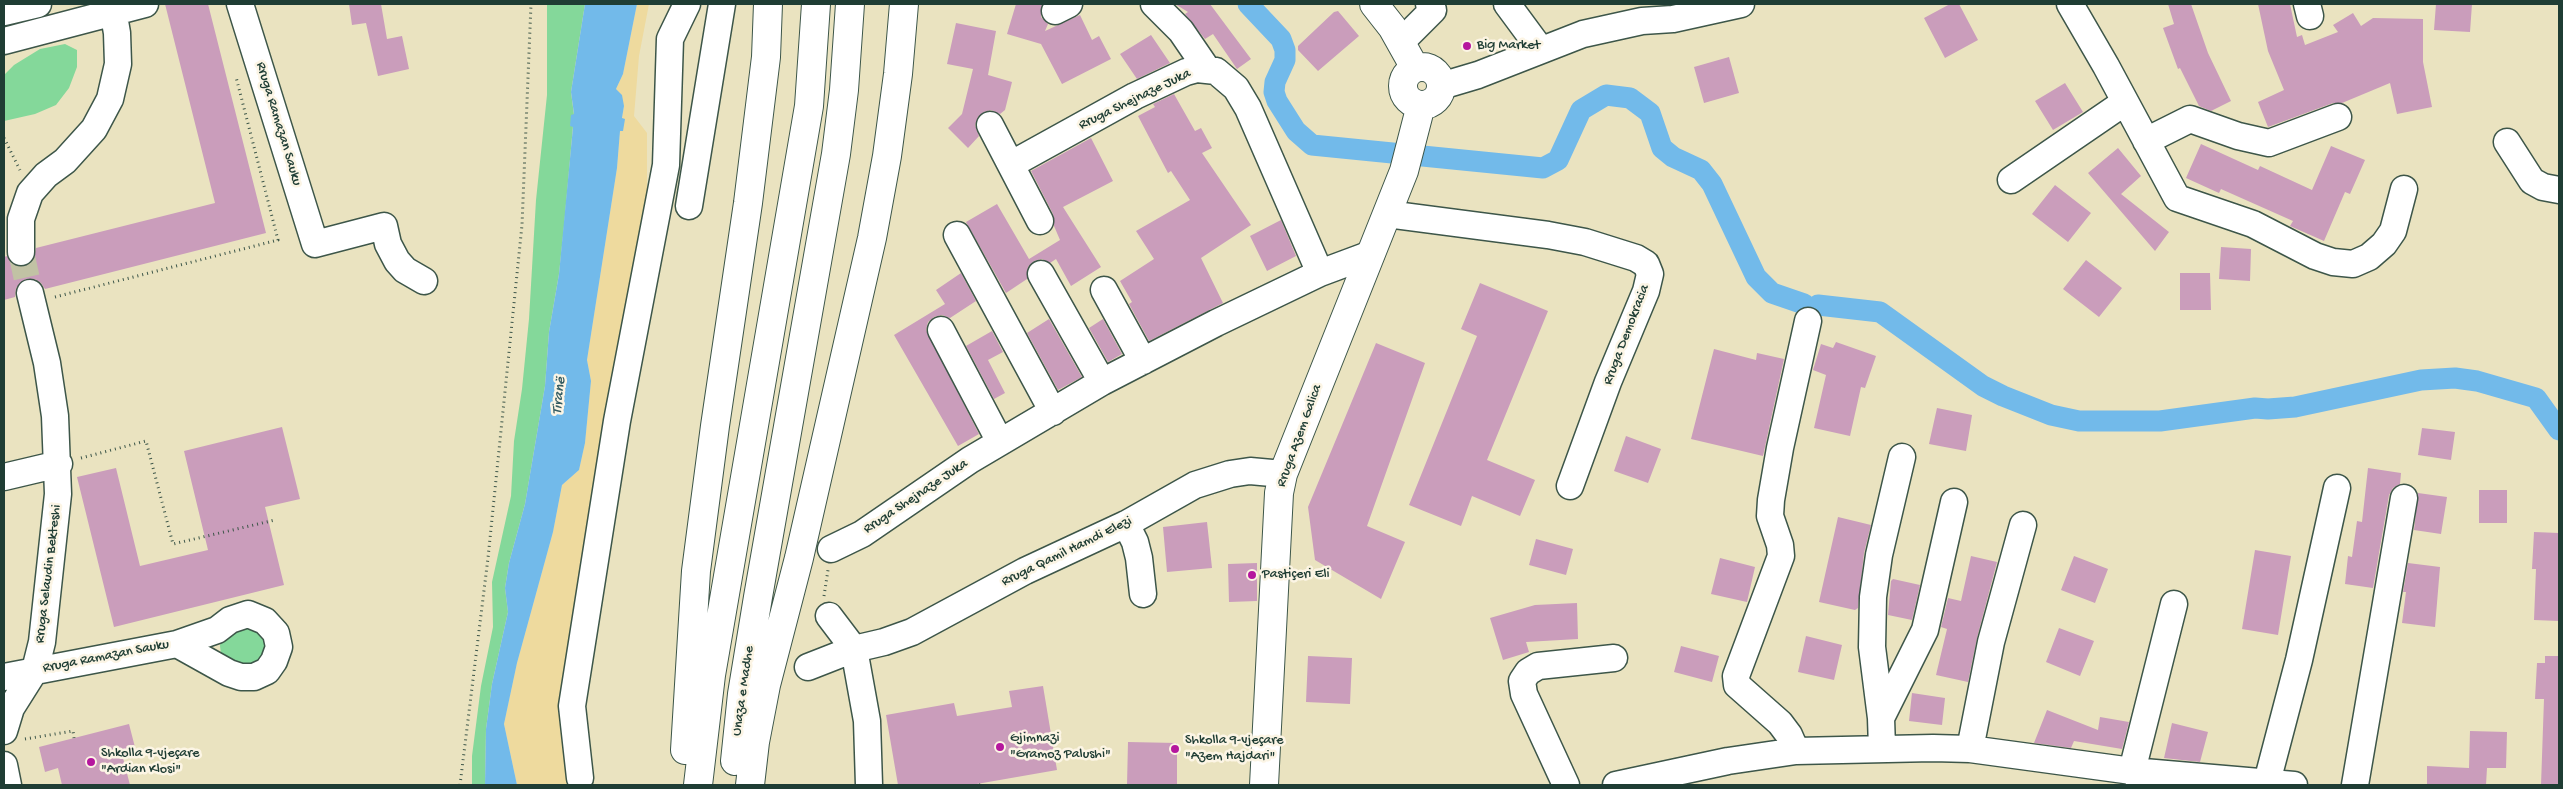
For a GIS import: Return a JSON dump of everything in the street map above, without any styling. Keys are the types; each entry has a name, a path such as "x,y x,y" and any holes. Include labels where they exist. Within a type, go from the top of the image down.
{"main road":[{"path":"682,785 696,571 748,203 766,57 768,4"},
{"path":"698,785 711,675 806,124 816,4"},
{"name":"Unaza e Madhe","path":"732,785 742,694 836,154 844,90 850,4"},
{"path":"750,785 755,742 766,685 799,558 872,238 887,156 904,4"},
{"path":"1374,4 1401,42 1415,68 1421,67 1433,70 1437,75 1431,96"},
{"name":"Rruga Azem Galica","path":"1264,785 1277,508 1283,474 1404,171 1412,140 1431,96"}],"street":[{"path":"4,12 38,4"},
{"path":"4,41 113,8 145,4"},
{"name":"Rruga Ramazan Sauku","path":"240,4 316,244 384,226 388,244 396,261 405,270 424,281"},
{"path":"580,778 572,706 617,421 666,165 670,40 687,4"},
{"path":"688,206 722,4"},
{"path":"1154,4 1181,31 1207,69"},
{"path":"1401,42 1433,10 1429,4"},
{"path":"1507,4 1541,50"},
{"path":"1431,96 1478,75 1583,34 1613,26 1642,21 1673,19 1741,4"},
{"path":"2070,4 2177,198 2253,224 2315,256 2333,262 2353,264 2370,257 2384,244 2393,231 2404,189"},
{"path":"21,252 21,219 30,194 46,175 65,161 94,129 110,99 118,64 117,33 113,8"},
{"name":"Rruga Shejnaze Juka","path":"1012,164 1135,96 1186,72 1207,69 1224,76 1236,88 1248,108 1320,273"},
{"path":"2011,180 2125,102"},
{"path":"2146,142 2190,119 2238,136 2269,143 2338,117"},
{"path":"990,125 1040,221"},
{"path":"2507,142 2532,181 2559,190"},
{"name":"Rruga Demokracia","path":"1387,214 1548,235 1584,242 1636,258 1646,264 1650,274 1646,292 1608,382 1570,486"},
{"path":"957,235 1053,412"},
{"name":"Rruga Shejnaze Juka","path":"831,549 862,534 1000,442 1102,382 1320,273 1371,254"},
{"path":"1041,274 1102,382"},
{"path":"1104,290 1143,360"},
{"name":"Rruga Selaudin Bekteshi","path":"15,735 11,708 35,670 42,642 58,494 59,464 55,416 48,371 32,298"},
{"path":"1796,751 1789,735 1780,723 1737,685 1736,676 1781,556 1780,545 1770,516 1771,500 1780,448 1808,321"},
{"path":"941,330 1000,442"},
{"path":"1882,748 1881,718 1872,647 1873,598 1879,554 1902,457"},
{"path":"4,477 59,464"},
{"name":"Rruga Qamil Hamdi Elezi","path":"808,667 854,649 884,642 912,632 1025,571 1126,524 1195,485 1215,478 1250,471 1283,474"},
{"path":"2267,784 2300,660 2337,488"},
{"path":"2355,785 2404,498"},
{"path":"1881,718 1924,630 1954,502"},
{"path":"1126,524 1135,542 1139,558 1143,594"},
{"path":"1970,749 1991,642 2023,525"},
{"path":"2138,778 2174,604"},
{"path":"829,616 854,649 867,721 869,785"},
{"name":"Rruga Ramazan Sauku","path":"4,677 177,644"},
{"path":"1566,785 1524,694 1522,682 1528,672 1538,666 1614,658"},
{"path":"1616,785 1728,761 1796,751 1882,748 1970,749 2138,778 2294,785"},
{"path":"4,766 8,785"}],"path":[{"path":"460,785 488,558 522,226 531,4"},
{"path":"32,298 278,240 234,70"},
{"path":"4,138 30,194"},
{"path":"59,464 146,441 173,544 275,520"},
{"path":"829,616 823,597 831,549"},
{"path":"15,735 73,732 74,738"}],"green space":[{"path":"547,4 585,4 571,92 574,115 570,126 573,126 564,226 559,274 549,332 545,386 525,504 509,563 505,588 508,612 492,684 486,729 485,785 472,785 472,756 481,686 493,627 492,582 511,496 514,441 522,389 529,319 536,200 547,95"},
{"path":"65,44 77,50 77,67 69,88 56,105 35,114 4,121 4,75 14,65 40,49"},
{"path":"239,622 267,635 266,658 247,671 221,654 221,638"}],"sand":[{"path":"637,4 649,4 639,56 634,116 647,133 647,191 575,785 517,785 504,724 517,663 553,532 562,485 579,470 585,443 591,381 587,360 617,168 620,130 624,119 622,119 624,106 616,89 623,74"}],"water":[{"name":"Tiranë","path":"585,4 637,4 623,74 616,89 622,95 624,106 622,118 625,119 623,131 620,131 617,168 587,360 591,381 585,443 579,470 562,485 553,532 517,663 504,724 517,785 485,785 486,729 492,684 508,612 505,588 509,563 525,504 545,386 549,332 559,274 573,127 570,126 571,115 574,114 571,92"}],"building":[{"path":"165,4 208,4 266,233 45,289 35,279 26,279 16,288 15,297 4,300 4,257 7,256 13,265 21,267 34,260 36,248 215,203"},
{"path":"349,4 381,4 387,39 402,36 409,69 378,76 366,23 352,25"},
{"path":"1016,4 1042,4 1041,17 1048,24 1045,31 1080,15 1092,40 1099,36 1111,59 1062,84 1041,44 1007,34"},
{"path":"1175,4 1210,4 1251,59 1237,69 1213,34 1205,39 1185,14 1188,12"},
{"path":"1950,4 1959,4 1978,40 1945,58 1924,18"},
{"path":"2168,4 2191,4 2208,53 2231,101 2211,111 2199,106 2180,68 2178,69 2163,28 2174,24"},
{"path":"2258,4 2290,4 2297,37 2302,35 2305,45 2338,32 2333,25 2353,13 2361,26 2373,18 2423,19 2423,62 2432,107 2397,114 2390,83 2342,103 2333,103 2268,127 2258,102 2284,90 2268,51"},
{"path":"2436,4 2472,4 2470,32 2434,30"},
{"path":"1338,11 1359,36 1318,71 1298,50 1298,46 1334,12"},
{"path":"956,23 996,31 988,75 1012,82 1005,110 1000,114 991,110 984,112 978,117 975,125 979,136 968,148 948,128 962,114 973,69 947,64"},
{"path":"1151,35 1170,63 1137,79 1120,54"},
{"path":"1729,57 1739,93 1704,103 1694,67"},
{"path":"2065,83 2083,112 2053,130 2035,101"},
{"path":"1174,94 1195,131 1201,128 1212,148 1202,153 1251,225 1201,258 1223,303 1149,341 1129,304 1132,302 1120,281 1154,259 1136,231 1190,200 1171,171 1168,173 1138,116 1155,107 1153,104"},
{"path":"1091,138 1113,181 1063,207 1101,267 1071,286 1056,259 1050,263 1042,259 1034,261 1028,267 1027,279 1006,293 966,222 997,204 1029,259 1060,240 1054,226 1053,214 1031,171"},
{"path":"2201,144 2258,170 2260,166 2312,190 2331,146 2365,160 2350,194 2345,192 2324,241 2290,226 2293,221 2221,189 2219,193 2186,178"},
{"path":"2118,148 2141,176 2121,194 2169,232 2155,251 2088,173"},
{"path":"2055,185 2091,213 2068,242 2032,214"},
{"path":"1281,220 1296,256 1267,271 1250,236"},
{"path":"2221,247 2251,249 2250,281 2219,279"},
{"path":"2086,260 2122,288 2099,317 2063,289"},
{"path":"961,273 976,301 950,318 942,315 934,317 928,322 926,330 979,434 958,446 894,335 945,304 936,290"},
{"path":"2180,273 2210,273 2211,310 2180,310"},
{"path":"1480,283 1548,311 1487,460 1535,480 1520,516 1472,496 1461,526 1409,505 1477,336 1461,329"},
{"path":"1049,319 1082,377 1058,390 1027,333"},
{"path":"1103,319 1122,354 1108,362 1089,328"},
{"path":"992,331 1003,352 988,360 1005,393 994,399 966,346"},
{"path":"1836,342 1876,356 1865,388 1861,387 1850,436 1814,428 1826,375 1813,370 1821,344 1833,348"},
{"path":"1376,343 1425,363 1367,526 1405,542 1381,599 1315,560 1308,507"},
{"path":"1714,349 1756,360 1757,353 1784,359 1763,456 1691,439"},
{"path":"1937,408 1972,415 1966,451 1929,444"},
{"path":"282,427 300,499 265,507 284,585 114,627 77,477 116,468 140,566 208,550 184,451"},
{"path":"2422,428 2455,432 2451,460 2418,455"},
{"path":"1626,436 1661,449 1648,483 1614,471"},
{"path":"2368,468 2401,473 2400,484 2393,488 2389,495 2373,588 2345,584 2348,556 2352,557 2357,521 2362,522"},
{"path":"2479,490 2507,490 2507,523 2479,523"},
{"path":"2418,493 2447,497 2441,534 2414,530"},
{"path":"1838,517 1871,525 1864,553 1858,608 1855,610 1819,602"},
{"path":"1207,522 1212,568 1167,572 1163,527"},
{"path":"2534,532 2559,533 2559,621 2534,620 2536,569 2532,569"},
{"path":"1536,539 1573,549 1566,575 1529,565"},
{"path":"2255,550 2291,556 2278,635 2242,629"},
{"path":"1971,556 1997,562 1977,638 1968,682 1936,675 1947,629 1941,627 1948,598 1961,601"},
{"path":"2074,556 2108,569 2095,603 2061,590"},
{"path":"1720,558 1755,567 1747,602 1711,594"},
{"path":"1257,563 1257,601 1229,602 1228,564"},
{"path":"2408,563 2440,567 2435,627 2402,623 2406,592 2403,592"},
{"path":"1893,579 1920,585 1912,620 1888,615 1891,581"},
{"path":"1577,603 1578,639 1526,642 1529,652 1503,660 1490,618 1535,605"},
{"path":"2059,628 2094,641 2080,676 2046,662"},
{"path":"1806,636 1842,645 1834,680 1798,672"},
{"path":"1681,646 1719,656 1712,682 1674,672"},
{"path":"1308,656 1352,658 1350,704 1306,702"},
{"path":"2545,656 2559,656 2559,785 2541,785 2544,699 2535,699 2537,663 2545,663"},
{"path":"1043,686 1057,770 971,785 898,785 886,715 954,703 957,716 1012,707 1009,691"},
{"path":"1912,693 1945,698 1942,725 1909,721"},
{"path":"2047,710 2098,730 2100,717 2129,722 2122,749 2074,741 2071,748 2034,743"},
{"path":"2172,723 2208,732 2200,762 2164,758"},
{"path":"129,724 137,755 123,758 130,785 62,785 58,768 45,772 39,747"},
{"path":"2470,731 2507,732 2506,768 2487,768 2486,785 2427,785 2427,766 2469,768"},
{"path":"1128,742 1177,743 1177,785 1127,785"}],"waterway":[{"path":"1248,4 1281,39 1285,50 1285,60 1275,82 1274,92 1277,101 1296,131 1312,145 1543,168 1558,160 1581,110 1606,95 1630,98 1650,113 1662,148 1673,157 1701,170 1712,184 1756,277 1772,293 1804,304"},
{"path":"1818,305 1880,312 1983,386 2051,415 2079,421 2160,421 2255,408 2295,407 2421,380 2455,378 2477,381 2536,398 2559,430"}],"tunnel":[{"path":"21,252 30,293"}],"place":[{"name":"Big Market","path":"1467,46"},
{"name":"Pastiçeri Eli","path":"1252,575"},
{"name":"Gjimnazi \"Gramoz Palushi\"","path":"1000,747"},
{"name":"Shkolla 9-vjeçare \"Azem Hajdari\"","path":"1175,749"},
{"name":"Shkolla 9-vjeçare \"Ardian Klosi\"","path":"91,762"}]}
